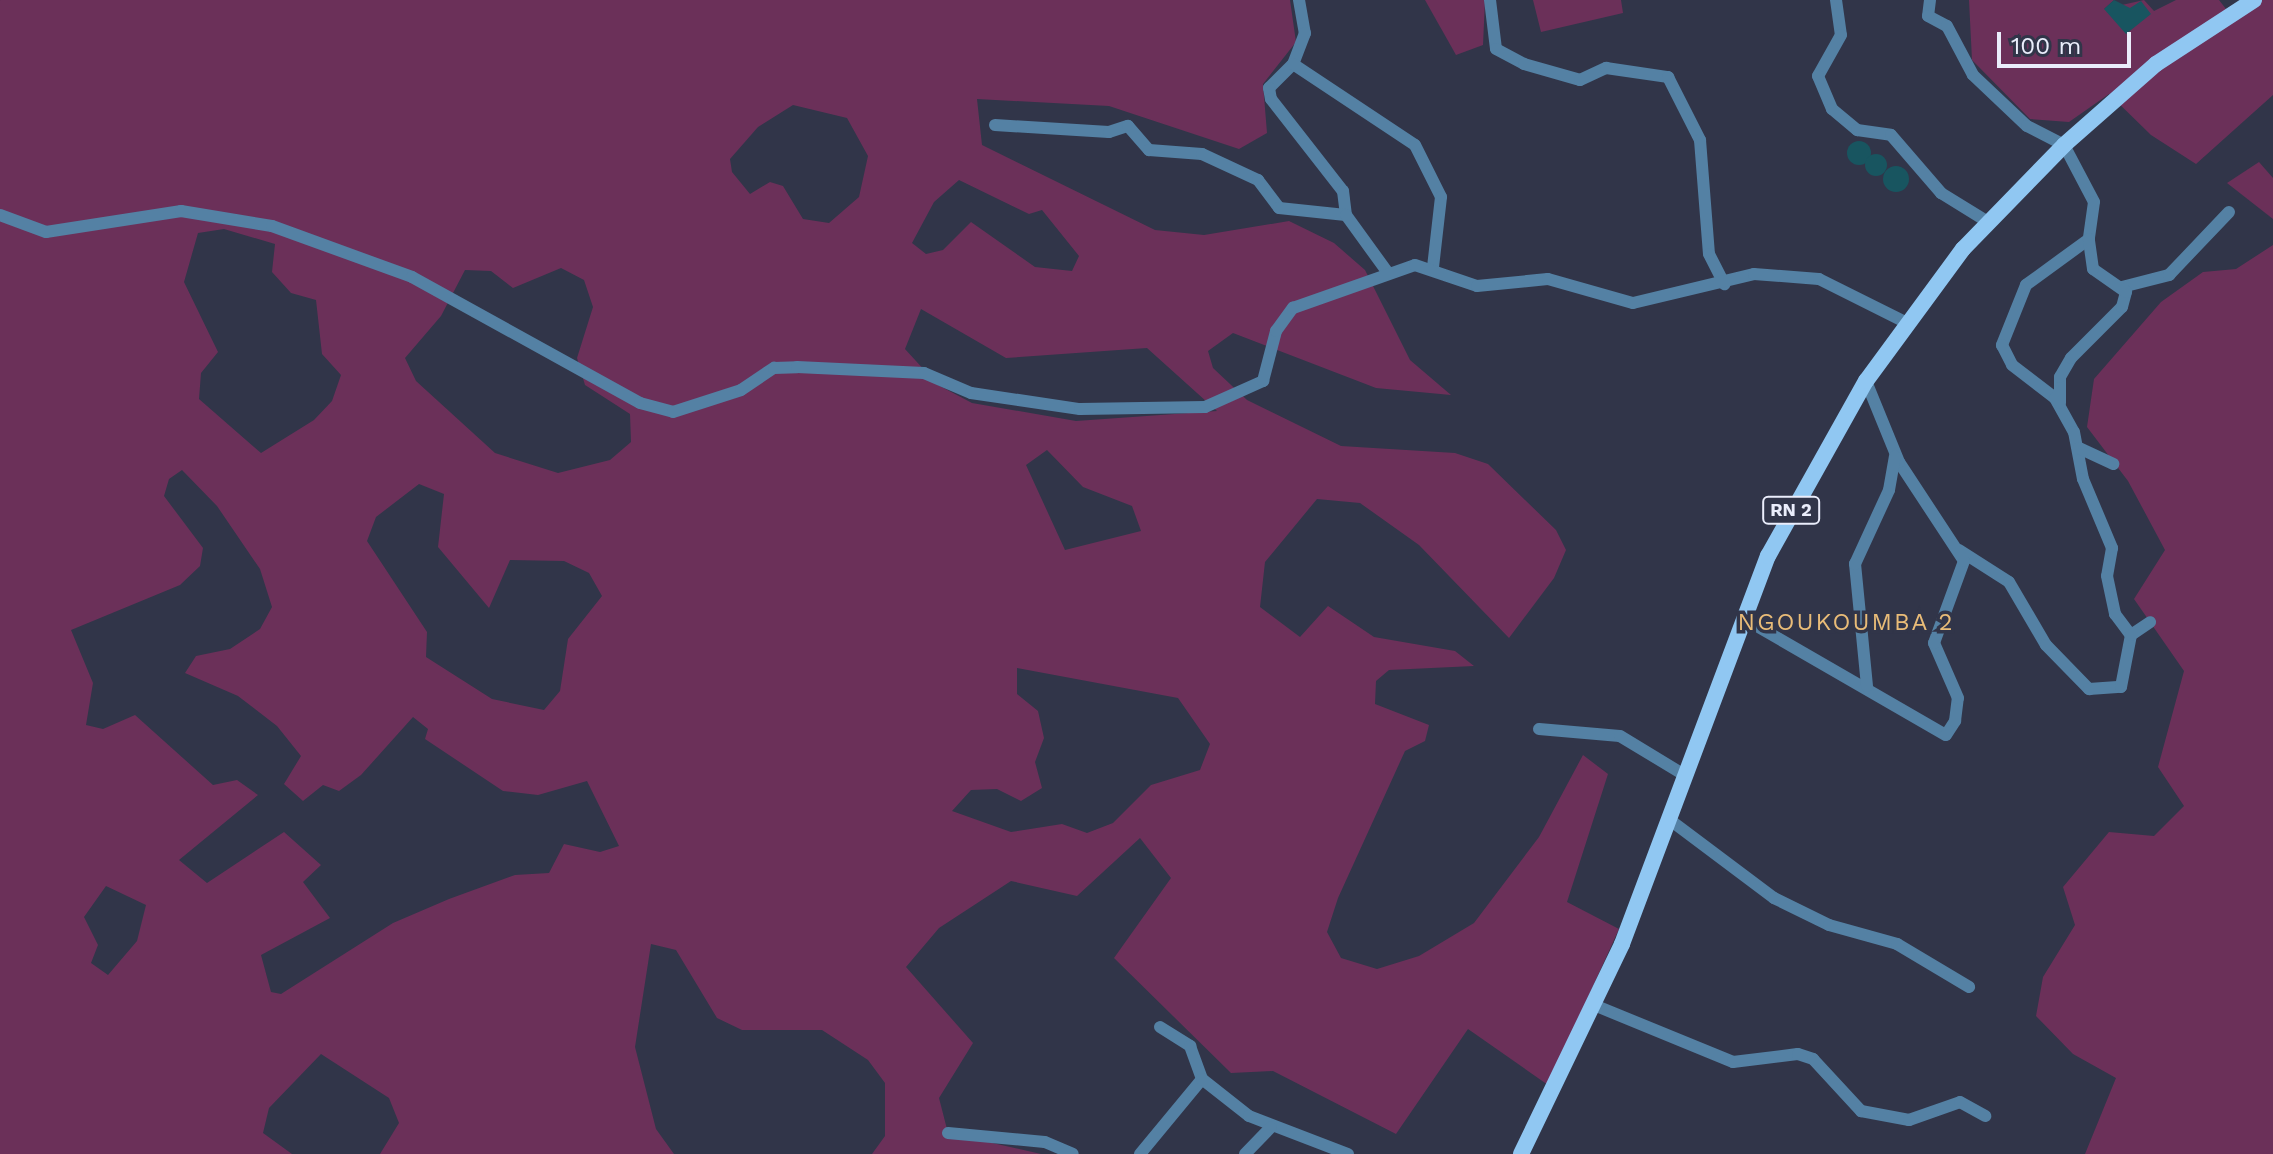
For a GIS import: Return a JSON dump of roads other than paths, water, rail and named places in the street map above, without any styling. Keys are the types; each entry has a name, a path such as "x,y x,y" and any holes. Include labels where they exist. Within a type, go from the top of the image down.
{"main road":[{"name":"RN 2","path":"1521,1154 1581,1024 1594,1005 1670,820 1743,618 1804,483 1866,381 1905,322 1988,222 2064,145 2156,64 2254,0"}],"street":[{"path":"1299,0 1308,20 1293,64 1269,88 1271,99 1343,191 1346,215 1388,273"},
{"path":"1490,0 1496,49 1524,64 1580,80 1606,68 1668,77 1700,140 1709,254 1724,284"},
{"path":"1836,0 1841,35 1818,76 1832,109 1857,130 1891,135 1941,193 1988,222"},
{"path":"1930,0 1928,16 1947,26 1973,75 2027,126 2064,145 2094,202 2089,239 2093,269 2122,287 2169,275 2229,212"},
{"path":"1293,64 1415,145 1441,197 1433,267"},
{"path":"995,125 1109,132 1128,126 1149,150 1202,154 1258,180 1279,208 1346,215"},
{"path":"0,215 46,232 181,211 272,226 412,277 640,403 673,412 741,390 774,368 797,367 924,373 971,393 1080,409 1205,407 1263,381 1276,331 1293,308 1388,273 1433,267 1477,286 1548,279 1633,303 1724,284 1754,274 1819,279 1905,322"},
{"path":"2064,410 2012,365 2002,345 2026,285 2089,239"},
{"path":"2122,287 2122,307 2060,377 2064,410 2112,548 2107,576 2115,614 2131,635"},
{"path":"1866,381 1895,454 1958,550 2009,582 2046,645 2089,689 2121,687 2131,635 2150,622"},
{"path":"2079,448 2114,464"},
{"path":"1867,686 1867,630 1855,564 1889,490 1895,454"},
{"path":"1743,618 1867,686 1946,735 1950,731 1958,698 1934,643 1960,585 1958,550"},
{"path":"1539,729 1620,736 1686,776"},
{"path":"1670,820 1774,898 1829,925 1897,944 1969,987"},
{"path":"1594,1005 1733,1062 1798,1054 1813,1059 1861,1111 1909,1120 1960,1102 1985,1116"},
{"path":"1160,1027 1190,1046 1202,1079 1271,1127 1348,1154"},
{"path":"1140,1154 1202,1079"},
{"path":"1245,1154 1271,1127"},
{"path":"948,1133 1045,1142 1073,1154"}],"district":[{"name":"NGOUKOUMBA 2","path":"1846,623"}]}
